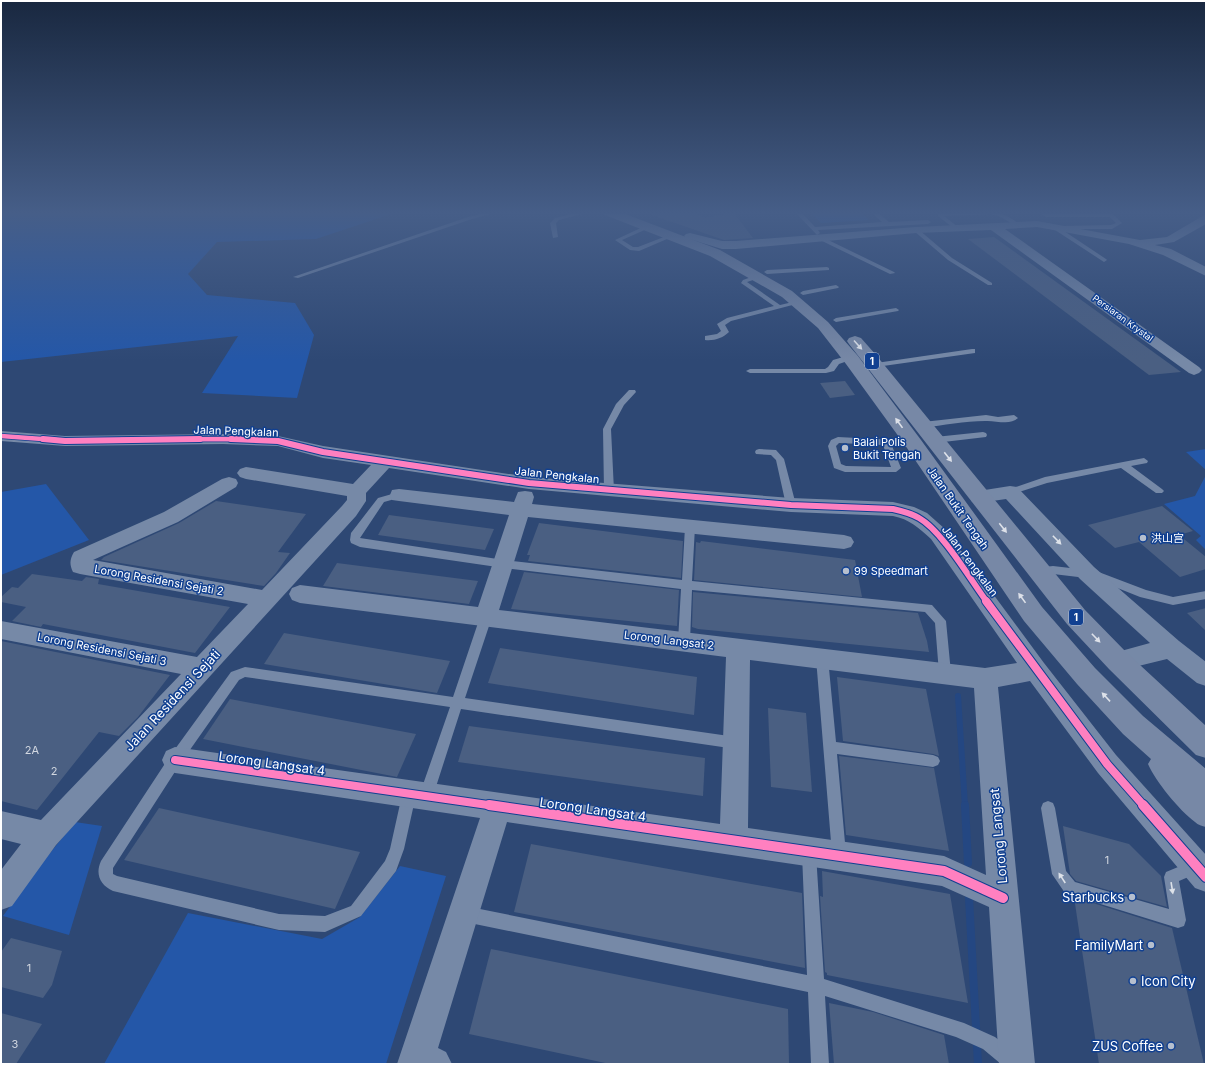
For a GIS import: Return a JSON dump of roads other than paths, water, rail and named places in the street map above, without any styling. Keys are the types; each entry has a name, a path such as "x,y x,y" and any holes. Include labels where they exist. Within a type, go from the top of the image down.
{"highway":[{"name":"Jalan Bukit Tengah","path":"734,262 762,274"},
{"name":"Jalan Bukit Tengah","path":"746,262 823,325 850,357 914,444 1033,614 1086,676 1133,726 1206,788"},
{"name":"Jalan Bukit Tengah","path":"793,301 836,320 876,365 979,497 1076,617 1118,661 1196,731 1206,745"},
{"path":"1133,726 1181,787 1206,812"}],"street":[{"name":"Persiaran Krystal","path":"1043,262 1194,370"},
{"path":"1186,262 1206,272"},
{"name":"Jalan Pengkalan","path":"1,436 78,441 222,439 278,441 323,452 529,483 609,491 791,505 893,509 907,512 920,518 930,526 948,546 1036,670 1107,764 1201,872"},
{"name":"Jalan Residensi Sejati","path":"1,894 46,835 267,599 353,501 385,461"},
{"name":"Lorong Residensi Sejati 2","path":"267,599 80,566 81,557 171,517 237,478 353,501"},
{"path":"486,617 529,483"},
{"path":"979,497 1010,492 1088,572 1171,648 1206,676"},
{"path":"399,495 690,528 844,542"},
{"path":"713,499 717,530"},
{"name":"Lorong Langsat 2","path":"300,594 985,679 1036,670"},
{"name":"Lorong Residensi Sejati 3","path":"1,630 203,668"},
{"path":"734,840 738,648"},
{"path":"1118,661 1171,648"},
{"name":"Lorong Langsat","path":"985,679 1016,1064"},
{"name":"Lorong Langsat 4","path":"175,760 944,871 1003,898"},
{"path":"422,1062 463,913 498,806"},
{"path":"1,825 46,835"}],"lane":[{"path":"296,277 341,262"},
{"path":"870,262 892,273"},
{"path":"955,262 990,284"},
{"path":"762,274 827,269"},
{"path":"708,338 720,336 725,332 721,324 729,319 836,287"},
{"path":"836,320 896,310"},
{"path":"876,365 972,351"},
{"path":"750,371 826,371 831,369 836,362 850,357"},
{"path":"609,491 607,429 620,404 632,392"},
{"path":"923,425 986,418 998,420 1014,418"},
{"path":"935,440 983,435"},
{"path":"888,443 896,468 893,470 845,469 837,466 832,446 834,442 838,440 914,444"},
{"path":"759,452 772,452 780,459 791,505"},
{"path":"1010,492 1045,480 1144,461"},
{"path":"1123,465 1160,491"},
{"path":"399,495 386,497 381,500 355,536 355,540 360,543 504,564 928,608 940,621 944,674"},
{"path":"684,641 690,528"},
{"path":"1038,571 1053,570 1088,572 1144,594 1173,601 1206,595"},
{"path":"486,617 457,703 418,795 391,866 356,911 325,924 279,922 113,883 106,877 106,866 175,760 235,676 240,673 245,672 457,703 736,743"},
{"path":"822,658 839,856"},
{"path":"830,747 933,761"},
{"path":"1048,808 1059,874 1070,888 1178,920 1171,877 1201,872"},
{"path":"809,851 820,1064"},
{"path":"463,913 815,985 958,1029 989,1043 1016,1064"}],"waterway":[{"path":"958,696 965,806"},
{"path":"965,805 968,863"},
{"path":"969,898 978,1064"}],"place":[{"name":"Balai Polis Bukit Tengah","path":"845,448"},
{"name":"洪山宫","path":"1143,538"},
{"name":"99 Speedmart","path":"846,571"},
{"name":"Starbucks","path":"1132,897"},
{"name":"FamilyMart","path":"1151,945"},
{"name":"Icon City","path":"1133,981"},
{"name":"ZUS Coffee","path":"1171,1046"}]}
